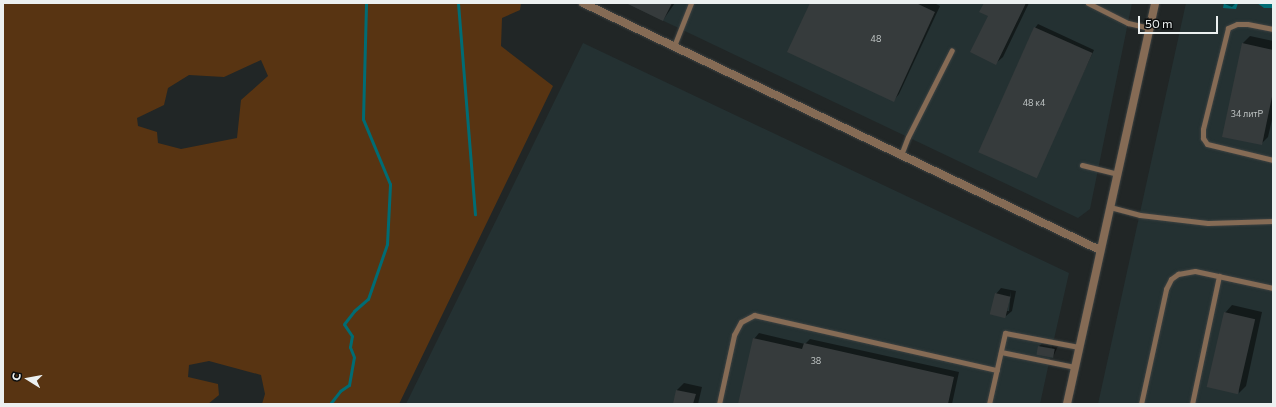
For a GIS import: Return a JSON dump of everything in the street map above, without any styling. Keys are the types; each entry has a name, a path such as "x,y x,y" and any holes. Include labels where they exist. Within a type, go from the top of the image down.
{"street":[{"path":"583,3 1100,250"},
{"path":"1067,404 1155,3"}],"lane":[{"path":"674,46 691,3"},
{"path":"1088,3 1128,23 1149,28"},
{"path":"1273,29 1247,24 1237,24 1228,28 1203,129 1203,138 1207,144 1273,160"},
{"path":"901,155 908,137 952,50"},
{"path":"1082,165 1117,174"},
{"path":"1110,207 1140,215 1208,223 1273,221"},
{"path":"1141,404 1166,289 1171,279 1186,271 1219,276 1273,288"},
{"path":"1192,404 1219,276"},
{"path":"719,404 734,335 741,322 754,315 997,370"},
{"path":"989,404 1005,333 1079,346"},
{"path":"1001,352 1075,367"}],"shaded area":[{"path":"3,3 521,3 520,10 502,18 501,46 553,86 399,404 262,404 265,394 261,375 209,361 189,365 188,377 218,384 219,395 208,404 3,404","holes":["261,60 268,76 241,100 237,138 181,149 158,143 157,132 138,126 137,118 164,105 168,88 189,75 224,77"]},
{"path":"626,3 1132,3 1090,209 1078,218"},
{"path":"1186,3 1273,3 1273,404 1098,404"},
{"path":"583,43 1069,273 1052,348 1055,349 1053,358 1050,358 1040,404 406,404"}],"water":[{"path":"1224,3 1238,3 1236,9 1223,8"},
{"path":"1257,3 1273,3 1273,8 1264,8"}],"building":[{"path":"626,3 672,3 663,21"},
{"path":"810,3 916,3 935,12 894,102 787,52"},
{"path":"984,3 1026,3 996,65 970,52 988,16 979,12"},
{"path":"1034,27 1092,53 1037,178 978,152"},
{"path":"1242,43 1273,50 1273,92 1262,145 1222,137"},
{"path":"995,293 1011,297 1005,318 990,314"},
{"path":"1224,312 1255,319 1238,394 1207,387"},
{"path":"753,338 802,349 804,343 954,377 948,404 738,404"},
{"path":"1038,346 1055,349 1053,358 1036,355"},
{"path":"676,390 696,394 693,404 673,404"}],"waterway":[{"path":"330,404 340,391 349,385 354,357 350,347 352,336 344,324 354,311 368,299 387,244 390,184 363,119 366,3"},
{"path":"458,3 475,214"}]}
